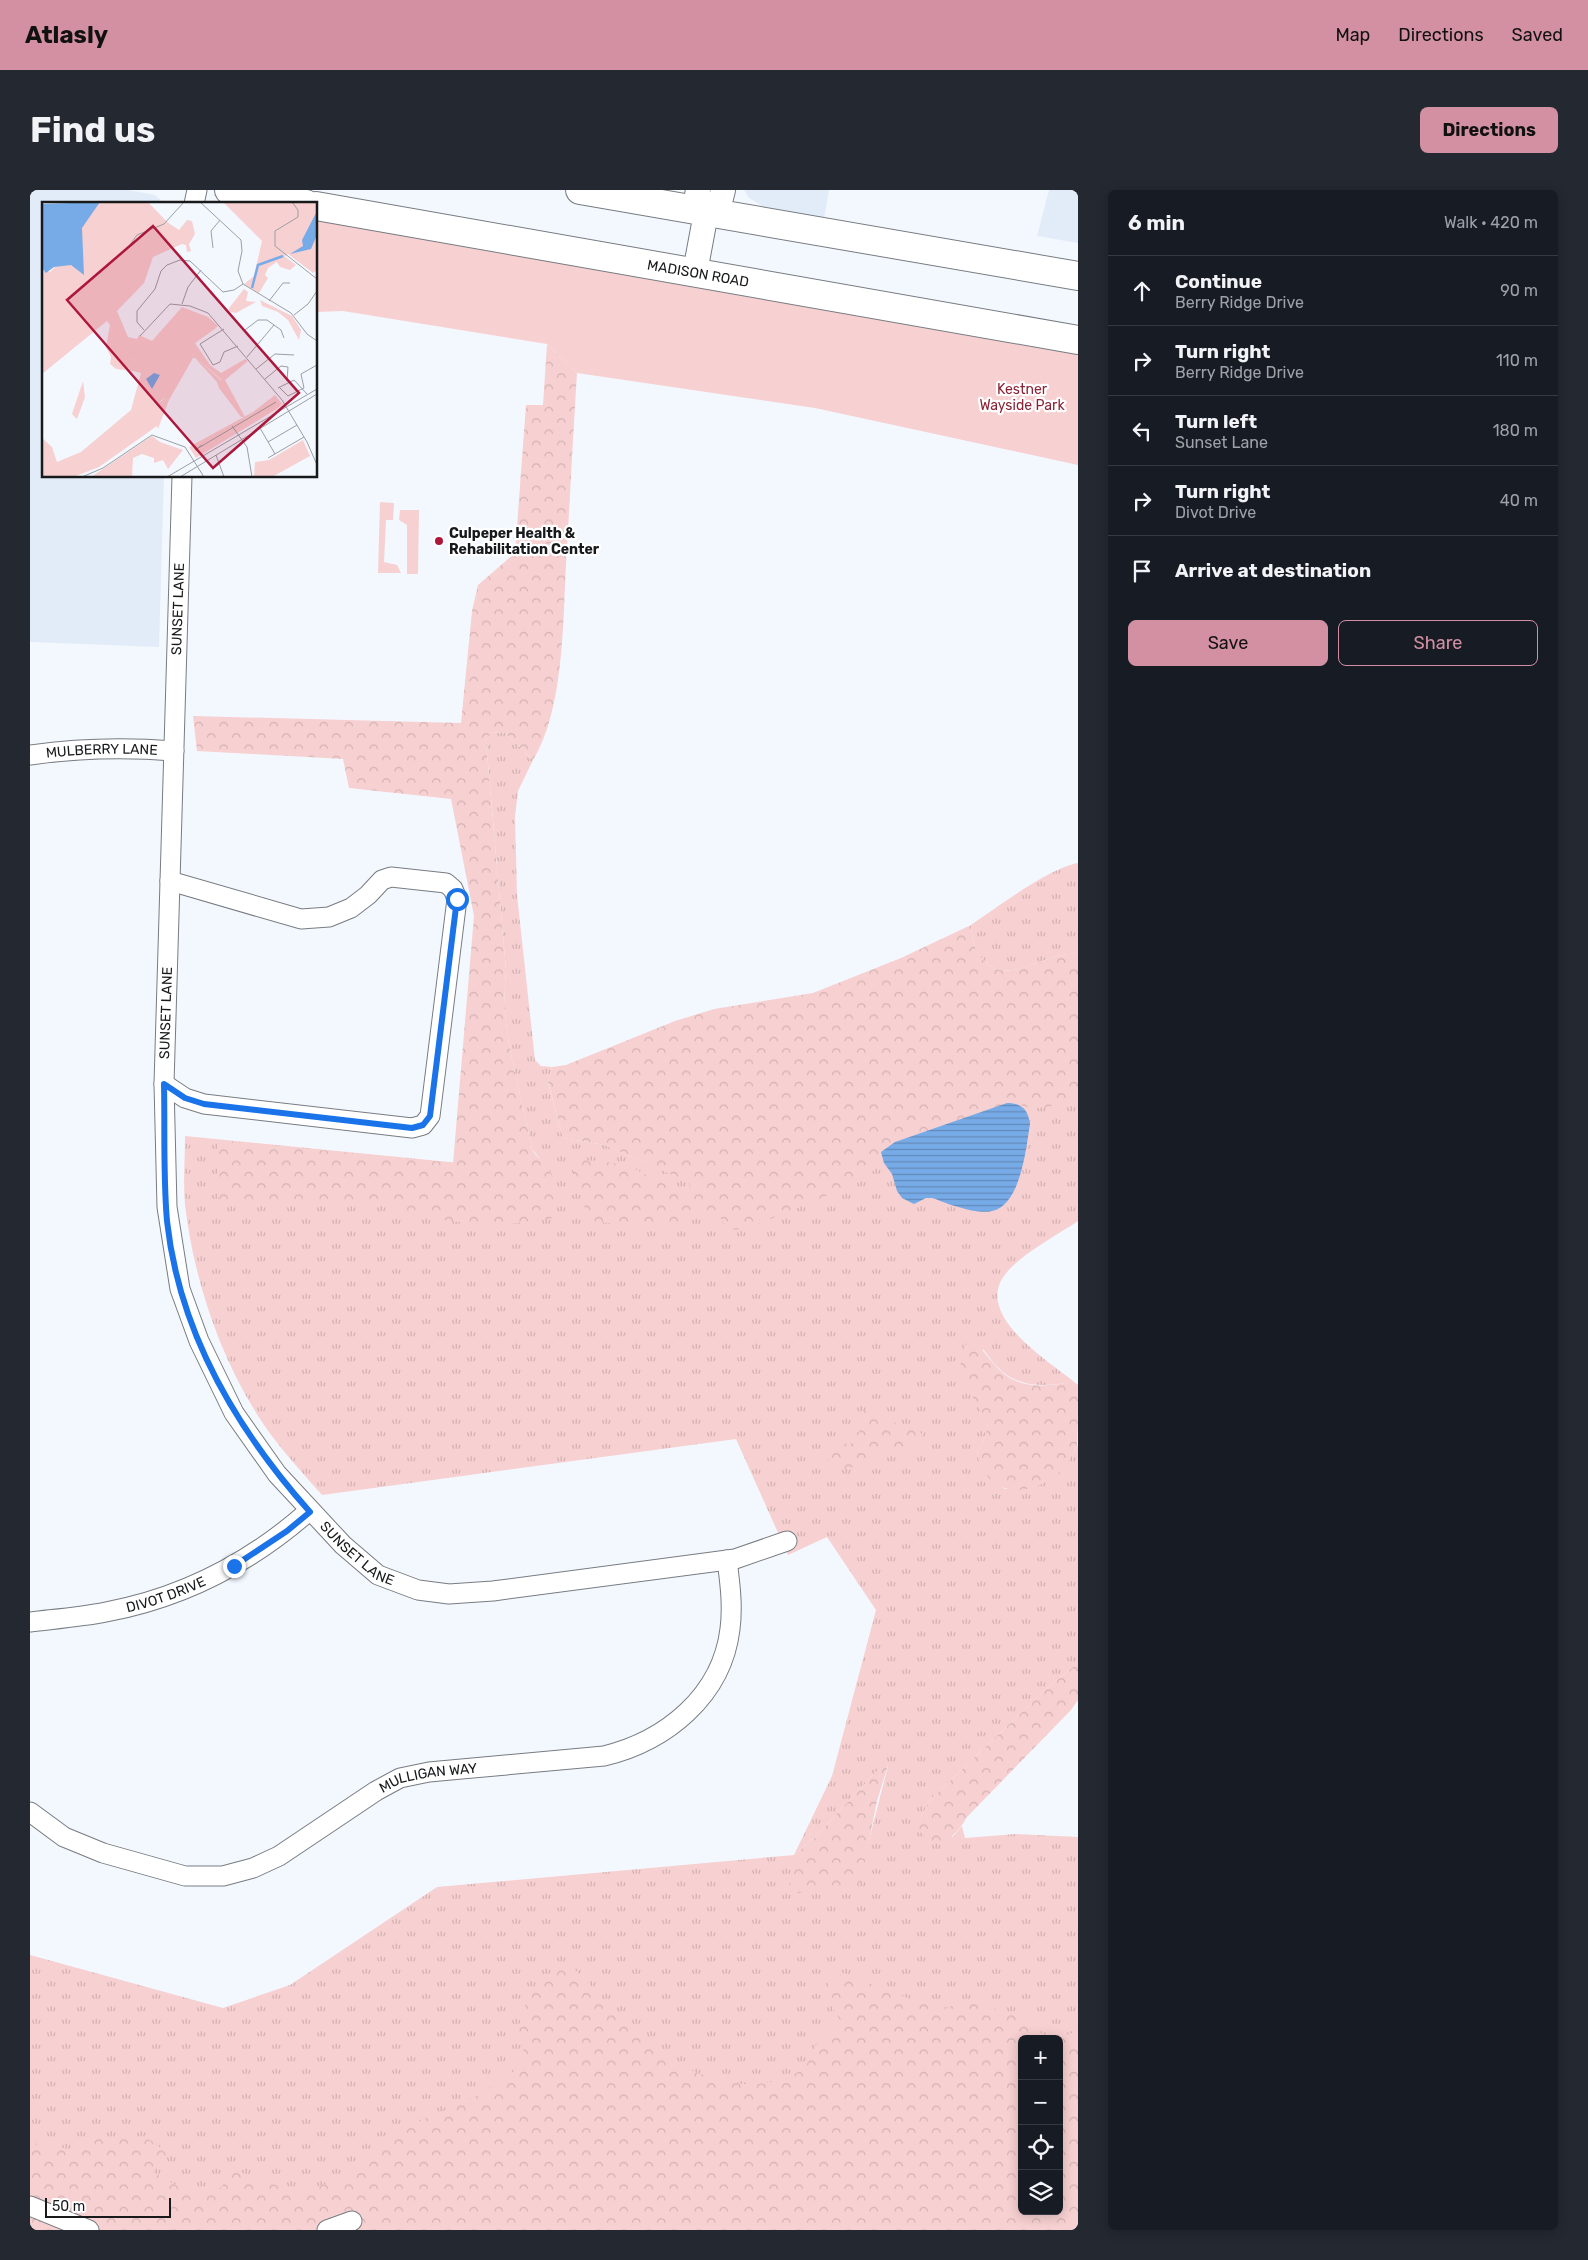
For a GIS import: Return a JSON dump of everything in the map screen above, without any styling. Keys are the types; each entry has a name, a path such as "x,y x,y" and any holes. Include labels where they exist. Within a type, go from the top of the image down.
{"main road":[{"path":"229,190 295,202"},
{"path":"580,190 702,201 1078,276"},
{"name":"MADISON ROAD","path":"318,206 1078,340"}],"street":[{"path":"694,272 702,201 721,198 723,190"},
{"name":"SUNSET LANE","path":"182,478 164,1084 168,1221 180,1289 202,1349 234,1413 261,1453 310,1512 357,1559 378,1575 406,1587 433,1592 493,1591 727,1560 751,1555 787,1541"},
{"name":"MULBERRY LANE","path":"30,755 84,748 130,748 174,751"},
{"path":"164,1084 185,1098 204,1104 412,1128 423,1125 430,1116 457,899 452,889 446,883 401,877 382,880 368,895 351,908 329,917 310,919 290,917 228,896 170,881"},
{"name":"DIVOT DRIVE","path":"30,1622 106,1612 161,1598 188,1588 251,1556 310,1512"},
{"name":"MULLIGAN WAY","path":"30,1812 64,1837 98,1851 177,1874 198,1877 223,1876 253,1868 279,1856 376,1791 400,1778 429,1772 604,1756 631,1749 658,1736 684,1716 700,1698 717,1672 727,1646 732,1619 727,1560"},
{"path":"30,2206 89,2230"},
{"path":"327,2230 352,2221"}],"shaded area":[{"path":"30,190 129,190 155,195 163,202 42,202 42,478 164,478 159,647 30,642"},
{"path":"744,190 829,190 824,219 764,207 749,198"},
{"path":"1049,190 1078,190 1078,243 1037,236"}],"green space":[{"name":"Kestner Wayside Park","path":"318,220 1078,351 1078,465 815,408 577,373 547,344 343,311 318,312"},
{"path":"547,344 577,373 562,638 556,691 551,716 543,740 533,760 504,732 491,733 486,742 506,969 504,1006 509,1045 532,1149 549,1169 556,1190 557,1205 555,1218 491,1226 435,1219 384,1204 219,1205 217,1140 453,1163 474,916 451,799 349,788 343,759 197,751 193,716 461,723 472,611 478,585 515,553 526,405 543,405"},
{"path":"380,502 394,503 393,520 386,520 384,562 397,565 401,573 378,573"},
{"path":"400,510 419,510 418,574 407,574 407,525 399,520"},
{"path":"504,732 533,760 518,791 515,817 517,895 535,1060 541,1066 552,1067 548,1083 563,1138 605,1145 680,1178 1078,979 1078,1221 1016,1263 1002,1279 997,1294 1000,1309 1019,1337 1073,1381 1047,1385 1028,1384 1012,1378 1001,1371 983,1349 979,1405 988,1425 977,1453 981,1465 987,1474 1005,1489 1063,1469 1078,1445 1078,1663 1046,1689 931,1799 920,1818 953,1837 962,1826 965,1838 1016,1834 1078,1837 1078,2071 1063,2046 1063,2035 1018,2035 1018,2040 290,2222 30,2182 30,1955 223,2008 290,1985 437,1887 794,1855 832,1776 876,1610 827,1537 788,1555 736,1439 322,1495 264,1425 235,1374 212,1320 189,1234 185,1205 185,1136 550,1172 532,1149 509,1045 504,1006 506,969 486,741 491,733","holes":["888,1766 867,1848 795,1854 814,1838 876,1772"]},
{"path":"1078,863 1078,954 1067,954 1009,970 999,970 984,961 975,947 971,925 1039,880 1053,872"},
{"path":"971,925 977,952 984,961 999,970 1020,968 1067,954 1078,954 1078,1089 1073,1095 1059,1104 1041,1108 1032,1108 1017,1103 881,1152 875,1169 862,1181 746,1229 727,1230 720,1217 712,1215 661,1225 589,1221 573,1170 577,1160 620,1165 634,1169 669,1186 691,1187 686,1181 605,1145 563,1138 548,1082 552,1067 566,1065 675,1021 714,1009 813,993 901,958"},
{"path":"974,1341 999,1369 1018,1382 1036,1385 1055,1385 1073,1381 1078,1385 1077,1446 1063,1469 1051,1479 1038,1486 1012,1490 1000,1486 990,1479 982,1468 977,1453 988,1425 963,1379 960,1360 965,1345"},
{"path":"867,1408 876,1408 888,1421 914,1427 922,1434 917,1452 888,1452 877,1455 850,1468 835,1469 826,1458 839,1445 855,1443 859,1432 858,1418"},
{"path":"1078,1663 1078,1700 1071,1710 967,1817 951,1837 939,1842 932,1841 926,1837 919,1830 920,1818 931,1799 1046,1689"},
{"path":"888,1765 877,1801 860,1885 799,1893 789,1888 794,1855 814,1838 876,1772"},
{"path":"567,1963 583,1977 625,2023 661,2053 703,2075 726,2082 749,2084 772,2082 794,2074 803,2068 819,2041 827,2032 841,2022 820,1987 843,1973 923,2004 935,2003 950,2009 957,2002 971,1999 987,2002 1001,2013 1031,2017 1033,2029 1045,2035 1018,2035 1018,2215 1063,2215 1063,2036 1078,2031 1078,2230 30,2230 30,2144 61,2147 76,2153 99,2136 143,2137 158,2146 167,2155 153,2172 187,2191 208,2194 217,2191 225,2182 231,2168 262,2181 297,2191 313,2188 348,2176 402,2125 430,2117 480,2094 513,2072 525,2057 518,2028 528,1997"}],"water":[{"path":"1007,1103 1017,1104 1023,1108 1028,1115 1030,1124 1024,1160 1016,1187 1002,1207 992,1211 979,1212 954,1206 933,1198 926,1198 914,1204 902,1198 897,1191 892,1174 884,1163 881,1152 895,1142"}],"place":[{"name":"Culpeper Health & Rehabilitation Center","path":"439,541"}],"route":[{"path":"234,1566 287,1531 310,1512 277,1474 234,1413 199,1341 180,1289 168,1221 164,1084 176,1094 193,1102 204,1104 412,1128 423,1125 430,1116 457,899"}]}
